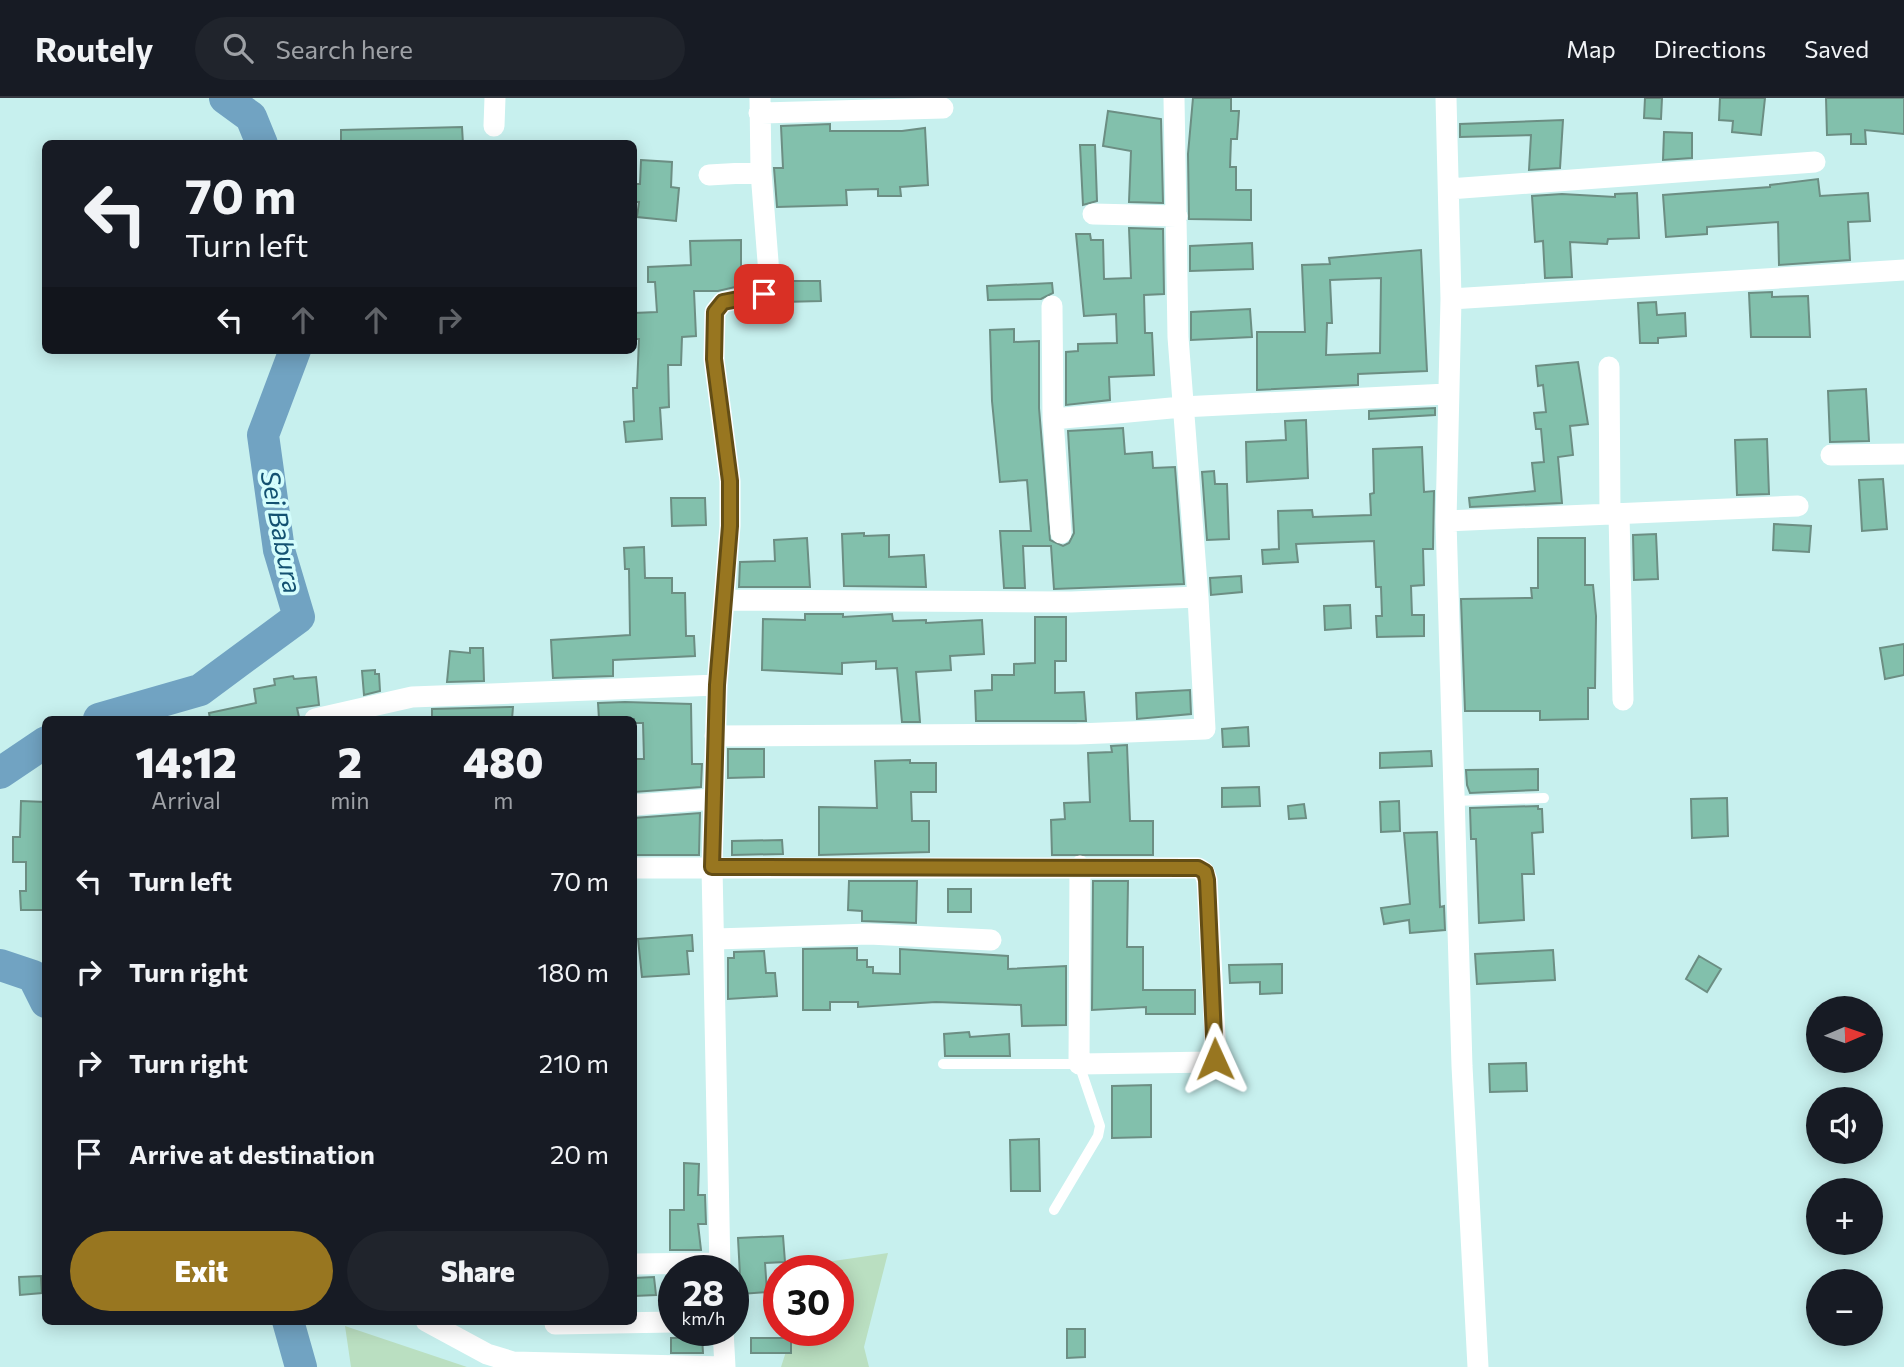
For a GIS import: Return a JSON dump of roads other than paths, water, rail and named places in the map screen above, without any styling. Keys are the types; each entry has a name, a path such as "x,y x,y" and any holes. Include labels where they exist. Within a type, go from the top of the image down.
{"street":[{"path":"494,126 495,98"},
{"path":"715,736 1054,734 1203,730 1206,727 1178,337 1174,98"},
{"path":"1446,98 1451,299 1446,521 1462,1066 1478,1367"},
{"path":"720,1255 712,867 717,685 730,481 714,359 715,312 723,302 764,294 770,287 761,173 759,105 943,108"},
{"path":"1449,189 1815,162"},
{"path":"709,176 761,173"},
{"path":"1093,214 1177,216"},
{"path":"1451,299 1904,270"},
{"path":"1052,306 1053,419 1061,533"},
{"path":"1609,367 1623,700"},
{"path":"1053,419 1182,407 1447,394"},
{"path":"1831,455 1904,454"},
{"path":"1446,521 1798,506"},
{"path":"724,600 1071,602 1198,597"},
{"path":"328,716 412,697 717,685"},
{"path":"637,805 713,799"},
{"path":"637,868 1080,866 1198,868 1205,872 1216,1056 1213,1062 1079,1064 1080,866"},
{"path":"715,939 869,934 990,940"},
{"path":"637,1264 658,1265"},
{"path":"637,1323 658,1322"},
{"path":"433,1325 487,1354 513,1362 725,1367 724,1346"}],"lane":[{"path":"1455,801 1544,798"},
{"path":"943,1065 1079,1064 1100,1126 1098,1136 1054,1210"}],"waterway":[{"name":"Sei Babura","path":"225,98 251,117 260,140"},
{"name":"Sei Babura","path":"109,716 200,690 299,617 279,550 263,435 293,354"},
{"name":"Sei Babura","path":"0,773 42,745"},
{"name":"Sei Babura","path":"0,965 33,976 42,994"},
{"name":"Sei Babura","path":"289,1325 301,1367"}]}
